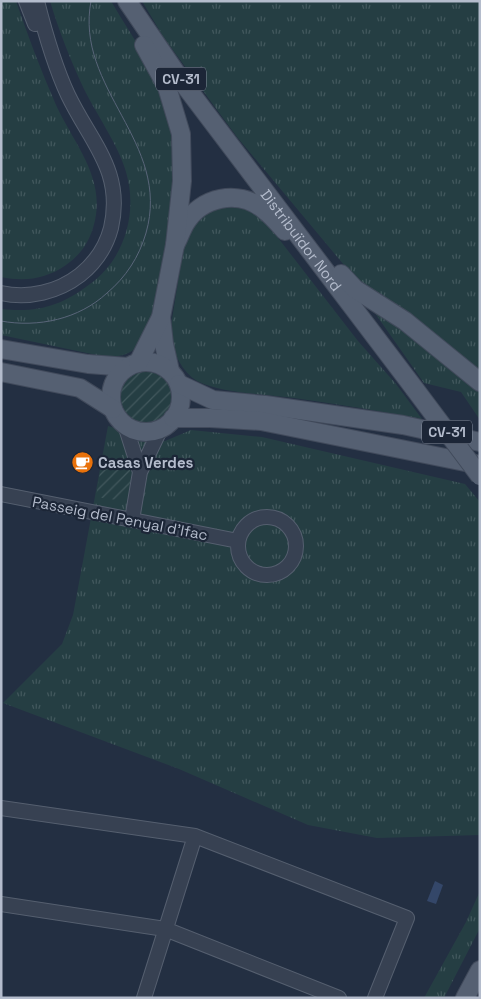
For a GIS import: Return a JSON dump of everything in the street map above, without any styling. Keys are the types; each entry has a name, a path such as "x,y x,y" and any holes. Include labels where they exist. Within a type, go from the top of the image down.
{"main road":[{"path":"119,1 167,87 181,134 182,181 175,245 161,317 164,344 181,402 167,424"},
{"name":"Distribuïdor Nord","path":"127,1 184,83 480,476"},
{"path":"175,245 185,224 194,212 208,203 224,198 237,197 262,208 290,236 338,271 355,289 406,321 480,382"},
{"path":"113,409 111,399 115,381 133,365 161,317"},
{"path":"1,348 88,364 133,365 150,362 161,365 174,378 213,400 265,405 403,425 480,442"},
{"path":"1,372 80,388 113,409 125,424 136,430 149,432 167,424 210,418 261,421 480,465"},
{"path":"465,998 480,970"}],"street":[{"path":"26,1 36,27 57,67"},
{"path":"1,293 39,294 67,285 93,264 109,237 114,212 114,188 104,159 68,96 37,1"},
{"path":"125,424 140,472"},
{"path":"132,520 140,472 167,424"},
{"name":"Passeig del Penyal d'Ifac","path":"1,494 238,541"},
{"path":"267,516 285,523 292,530 296,540 296,550 287,567 268,575 258,573 242,561 238,541 248,523 257,518 267,516"},
{"path":"1,808 195,836 407,918 375,998"},
{"path":"144,998 195,836"},
{"path":"1,904 165,929 339,998"}],"green space":[{"path":"1,1 16,1 56,105 87,164 96,194 93,228 89,239 79,253 58,270 43,276 27,279 1,277"},
{"path":"50,1 111,1 159,83 173,119 177,137 178,186 169,244 153,315 140,344 132,351 120,356 106,357 1,335 1,309 38,309 59,303 79,292 102,274 120,248 126,234 129,218 129,187 123,162 78,76"},
{"path":"142,1 480,1 480,420 461,392 424,383 372,309 349,271 237,137 164,38"},
{"path":"231,202 258,212 358,341 396,384 422,419 374,410 219,389 197,381 187,373 176,356 169,338 185,238 201,214"},
{"path":"142,370 152,370 162,374 170,382 174,397 170,412 162,420 152,424 142,424 132,420 124,412 120,402 120,392 124,382 132,374"},
{"path":"108,426 165,441 191,430 262,437 465,484 480,502 480,835 377,838 308,825 179,769 3,703 62,644 73,615"},
{"path":"126,449 131,474 128,495 117,500 96,497 103,453 105,452 108,462 119,464 125,458"},
{"path":"480,891 480,928 444,998 424,998 466,922"}],"water":[{"path":"435,881 443,885 436,904 427,901"}],"tram line":[{"path":"1,321 15,323 43,322 71,315 96,302 114,287 126,273 136,258 146,233 150,201 146,171 136,143 96,62 90,33 91,1"}],"place":[{"name":"Casas Verdes","path":"82,462"}]}
